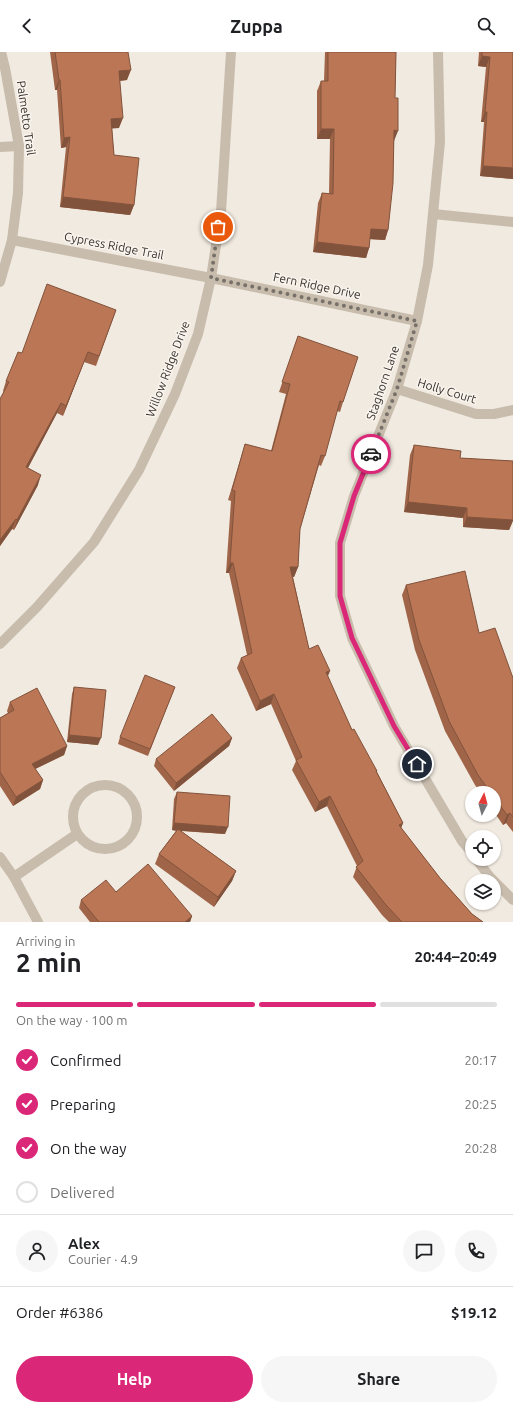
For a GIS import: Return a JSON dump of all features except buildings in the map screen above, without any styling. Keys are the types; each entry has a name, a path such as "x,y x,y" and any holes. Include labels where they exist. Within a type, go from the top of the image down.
{"street":[{"name":"Palmetto Trail","path":"0,282 12,240 18,193 19,146 6,68 1,52"},
{"name":"Willow Ridge Drive","path":"0,644 37,607 94,542 139,470 175,394 198,334 211,278 221,212 231,52"},
{"name":"Staghorn Lane","path":"438,52 440,142 428,265 417,321 397,389 354,496 340,543 340,596 352,638 394,726 465,845"},
{"path":"0,147 19,146"},
{"path":"433,214 513,222"},
{"name":"Cypress Ridge Trail","path":"12,240 211,278"},
{"name":"Fern Ridge Drive","path":"211,278 417,321"},
{"name":"Holly Court","path":"397,389 476,414 494,414 513,410"},
{"path":"107,786 117,788 125,793 132,801 136,811 136,822 133,833 126,841 116,847 105,849 94,848 77,834 73,825 75,805 80,797 88,790 107,786"},
{"path":"14,877 77,834"},
{"path":"0,857 14,877 38,922"},
{"path":"482,866 513,900"}],"way so far":[{"path":"218,227 211,278 417,321 397,389 371,454"}],"route":[{"path":"371,454 354,496 340,543 340,596 352,638 394,726 417,764"}]}
